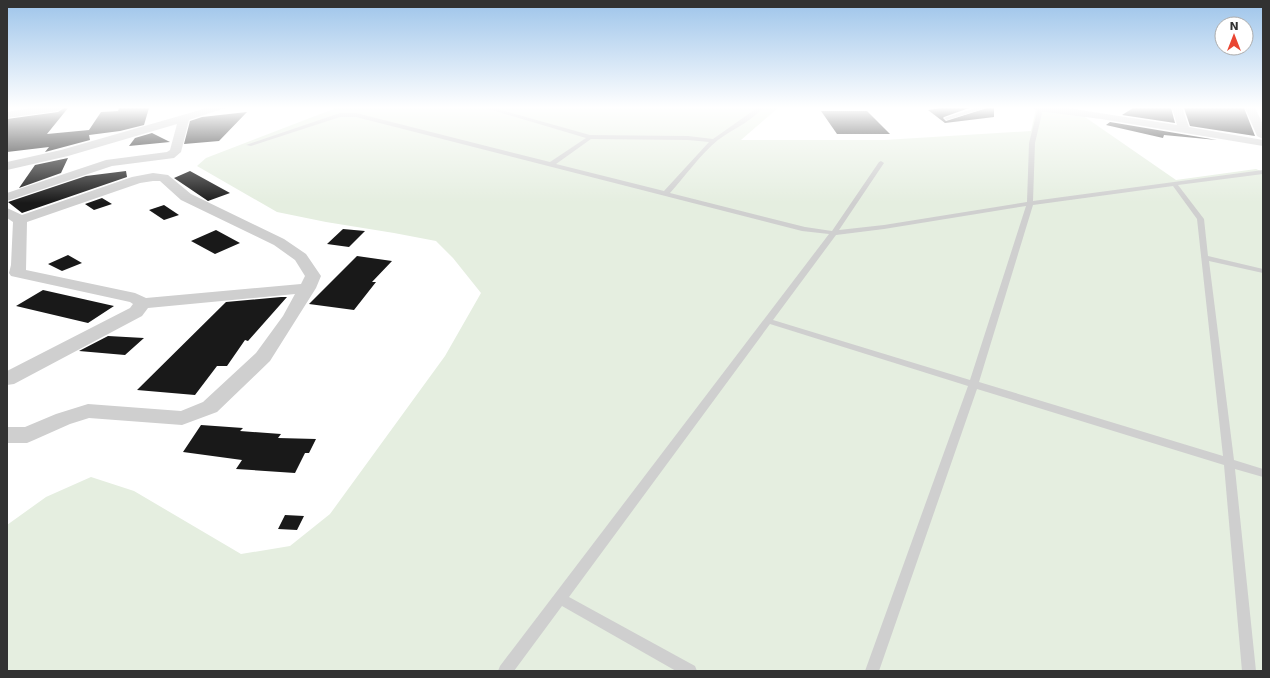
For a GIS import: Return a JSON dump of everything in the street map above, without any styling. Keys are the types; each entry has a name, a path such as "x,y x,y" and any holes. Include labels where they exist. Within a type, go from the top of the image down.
{"street":[{"path":"7,166 27,163 110,140"},
{"path":"7,197 110,163 170,155 175,152 177,140"},
{"path":"1244,140 1263,143"},
{"path":"7,179 19,174 27,163"},
{"path":"7,435 27,435 63,419 88,411 182,418 210,407 263,357 291,316 308,288 313,276 301,257 279,242 186,197 164,178 153,177 137,180 39,215 14,216 19,265 17,273 135,298 143,303 308,288"},
{"path":"7,378 136,312 143,303"}],"lane":[{"path":"249,145 265,140"},
{"path":"449,140 805,228 834,233 884,228 1030,203 1262,173"},
{"path":"552,164 586,140"},
{"path":"702,140 714,141"},
{"path":"872,671 974,384 1030,203 1033,140"},
{"path":"666,193 714,141"},
{"path":"505,671 834,233 881,163"},
{"path":"1175,184 1200,220 1229,463 1249,671"},
{"path":"1205,258 1263,271"},
{"path":"768,321 1263,473"},
{"path":"559,598 690,671"}],"shaded area":[{"path":"254,140 1118,140 1176,180 1256,169 1263,172 1263,671 7,671 7,525 46,497 91,477 134,491 241,554 290,546 330,514 445,356 481,293 453,258 436,241 277,212 197,166 206,158"}],"building":[{"path":"7,140 90,140 45,152 49,147 7,152"},
{"path":"134,140 165,140 170,142 129,146"},
{"path":"185,140 220,140 219,141 184,144"},
{"path":"68,158 61,173 19,188 35,165"},
{"path":"126,171 127,177 22,213 8,202 86,176"},
{"path":"190,171 230,193 208,201 174,178"},
{"path":"102,198 112,204 94,210 85,204"},
{"path":"164,205 179,215 164,220 149,210"},
{"path":"343,229 365,231 349,247 327,244"},
{"path":"216,230 240,243 215,254 191,241"},
{"path":"68,255 82,263 62,271 48,264"},
{"path":"357,256 392,261 372,282 376,282 354,310 309,304"},
{"path":"43,290 114,306 88,323 16,306"},
{"path":"287,297 248,341 245,340 227,366 217,366 195,395 137,390 226,302"},
{"path":"108,336 144,338 125,355 79,351"},
{"path":"201,425 243,428 240,431 281,434 278,438 316,439 309,453 305,453 295,473 236,469 242,460 183,452"},
{"path":"285,515 304,516 297,530 278,529"}]}
